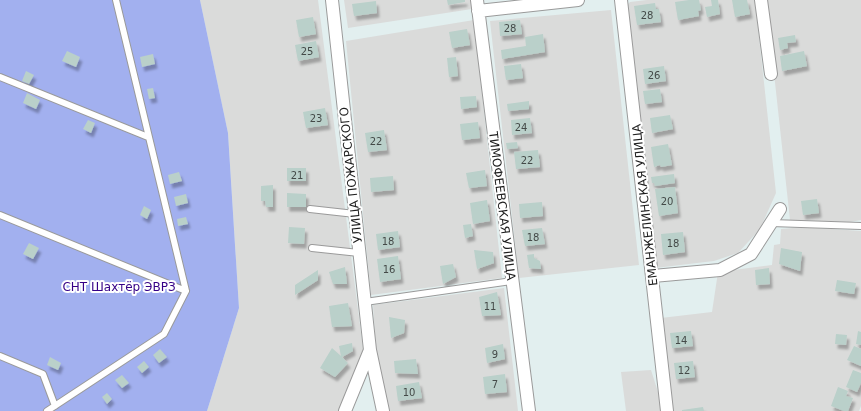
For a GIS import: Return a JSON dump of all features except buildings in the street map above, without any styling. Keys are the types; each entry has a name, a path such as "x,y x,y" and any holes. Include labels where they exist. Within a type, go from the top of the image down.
{"street":[{"name":"УЛИЦА ПОЖАРСКОГО","path":"332,0 370,350 383,411"},
{"path":"477,5 578,0"},
{"name":"ЕМАНЖЕЛИНСКАЯ УЛИЦА","path":"622,0 667,411"},
{"path":"761,0 771,74"},
{"name":"ТИМОФЕЕВСКАЯ УЛИЦА","path":"477,5 529,411"},
{"path":"653,276 720,270 751,254 780,209"},
{"name":"УЛИЦА ПОЖАРСКОГО","path":"345,411 370,350"}],"lane":[{"path":"48,411 164,334 186,291 116,0"},
{"path":"0,77 148,136"},
{"path":"310,209 355,214"},
{"path":"0,215 186,291"},
{"path":"771,223 861,226"},
{"path":"312,248 359,253"},
{"path":"365,302 512,280"},
{"path":"0,356 43,374 55,406"}],"shaded area":[{"path":"200,0 318,0 364,356 341,411 207,411 239,308 228,133"},
{"path":"344,0 471,0 472,9 348,28"},
{"path":"647,0 755,0 776,193 760,229 738,253 714,261 655,268 625,7 630,2"},
{"path":"766,0 861,0 861,220 850,222 790,220"},
{"path":"611,10 639,265 519,278 490,21"},
{"path":"474,20 502,278 371,295 346,41"},
{"path":"804,227 861,231 861,406 859,411 672,411 661,318 712,312 718,272 772,265 774,245 780,244 781,229"},
{"path":"504,288 518,411 388,411 376,351 373,305"},
{"path":"651,370 664,411 626,411 621,372"}],"green space":[{"name":"СНТ Шахтёр ЭВРЗ","path":"0,0 200,0 228,133 239,308 207,411 0,411"}]}
